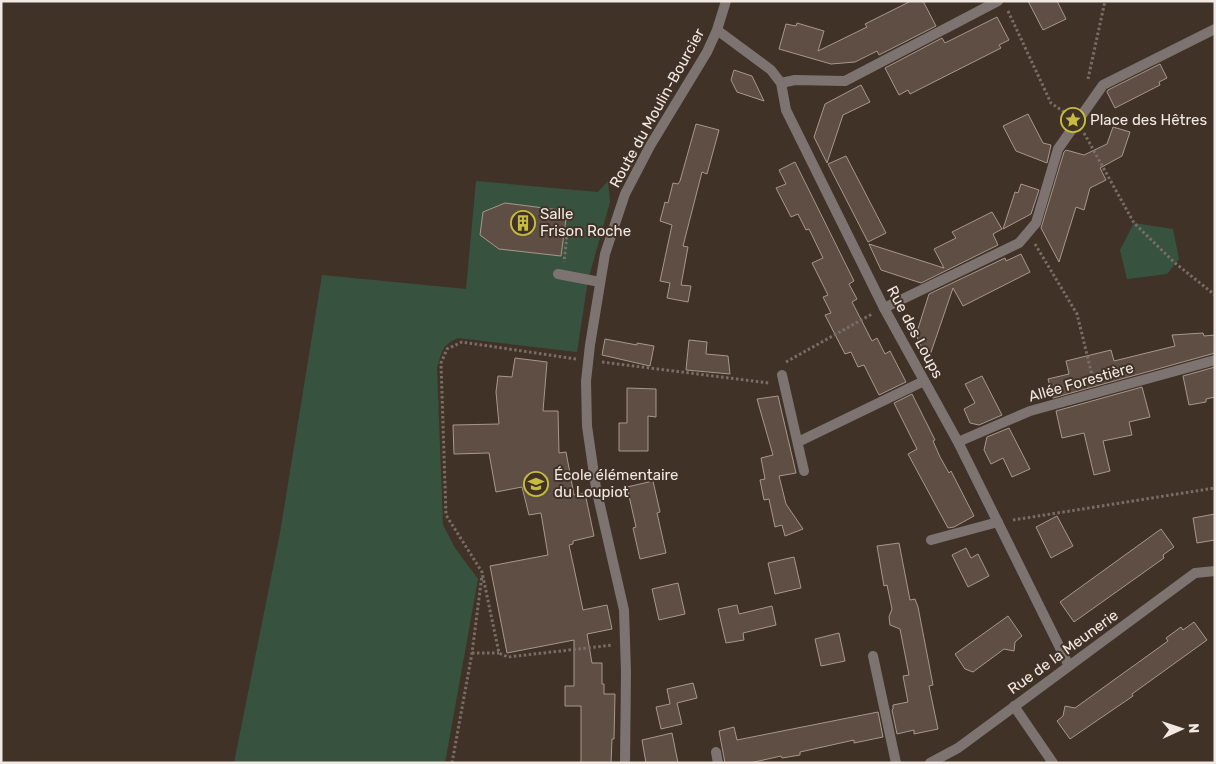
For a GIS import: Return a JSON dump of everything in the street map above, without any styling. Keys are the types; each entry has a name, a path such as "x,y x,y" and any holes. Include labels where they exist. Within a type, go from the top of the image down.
{"street":[{"name":"Route du Moulin-Bourcier","path":"625,763 624,610 596,488 587,426 586,381 588,361 600,282 618,213 633,176 707,52 717,30 726,1"},
{"path":"717,30 760,62 781,83 795,80 845,80 998,1"},
{"path":"884,308 1020,243 1036,223 1058,149 1103,85 1215,29"},
{"name":"Rue des Loups","path":"781,83 786,110 884,308 958,442 1069,666"},
{"path":"560,275 600,282"},
{"name":"Allée Forestière","path":"958,442 1030,411 1215,360"},
{"path":"782,375 804,471"},
{"path":"798,442 924,381"},
{"path":"931,540 998,522"},
{"name":"Rue de la Meunerie","path":"930,763 958,748 1195,573 1215,571"},
{"path":"873,656 896,763"},
{"path":"1014,706 1053,763"},
{"path":"716,752 718,763"}],"path":[{"path":"1087,87 1105,1"},
{"path":"1007,10 1051,103"},
{"path":"1095,150 1134,223 1175,263 1215,295"},
{"path":"1028,233 1078,314 1097,393"},
{"path":"560,275 568,234 564,234"},
{"path":"500,653 482,572 446,515 441,363 447,349 462,342 588,361 770,383 782,375 785,362 884,308"},
{"path":"998,522 1215,488"},
{"path":"452,763 472,653 482,572"},
{"path":"472,653 500,653 508,657 625,644"}],"green space":[{"path":"476,181 598,192 608,181 610,202 588,280 577,352 458,338 443,349 440,357 437,368 443,525 455,548 478,579 445,763 234,763 280,533 322,275 466,289"},
{"path":"1134,223 1173,229 1179,259 1167,274 1127,279 1120,250"}],"building":[{"path":"911,1 923,1 936,26 879,55 877,51 855,62 831,64 779,49 786,24 796,26 797,23 824,31 818,51 867,27 865,24"},
{"path":"1028,1 1057,1 1066,19 1043,30"},
{"path":"997,17 1009,40 999,45 1001,48 910,94 908,90 899,95 885,68 942,38 945,43"},
{"path":"1160,64 1167,78 1159,82 1160,85 1115,108 1107,92 1108,90"},
{"path":"734,70 752,76 764,101 737,92 731,80"},
{"path":"861,85 870,102 843,115 827,163 814,137 825,104"},
{"path":"1028,114 1043,143 1051,145 1047,163 1016,151 1003,126"},
{"path":"696,124 719,130 707,174 702,172 683,246 688,247 681,285 691,286 688,302 667,298 670,283 660,281 672,225 660,221 665,202 668,203 673,183 678,184 680,181"},
{"path":"1113,127 1130,132 1122,156 1100,168 1106,180 1090,188 1084,210 1076,207 1059,262 1041,228 1064,152 1066,150 1084,155 1107,144"},
{"path":"846,156 886,233 868,242 828,164"},
{"path":"795,162 854,281 849,284 857,299 852,302 872,341 877,338 885,354 890,351 906,382 879,395 864,365 858,367 851,352 845,354 825,315 831,313 823,297 828,295 812,263 823,258 809,229 806,230 798,214 791,217 776,188 786,184 779,170"},
{"path":"1021,184 1039,190 1031,214 1003,229 1015,192 1018,193"},
{"name":"Salle Frison Roche","path":"505,203 567,211 561,256 499,249 480,235 483,212"},
{"path":"992,212 1002,229 993,234 998,245 921,283 881,270 869,244 944,268 934,249 956,238 952,232"},
{"path":"1021,254 1030,272 963,306 953,288 928,361 916,335 929,294 1005,258 1006,261"},
{"path":"1203,333 1204,336 1215,335 1215,353 1053,398 1048,379 1069,374 1066,361 1111,350 1114,361 1175,346 1172,335"},
{"path":"605,339 654,346 650,366 602,355"},
{"path":"689,340 707,342 706,354 728,356 730,374 686,370"},
{"path":"515,358 547,362 543,411 558,411 559,453 566,452 574,495 585,493 594,536 573,541 573,544 569,545 583,610 607,605 612,629 587,634 592,663 602,663 604,694 615,694 614,739 612,739 611,763 581,763 581,706 565,706 565,686 574,686 574,640 507,653 490,566 548,555 541,513 529,515 522,487 496,492 489,453 454,454 453,425 499,424 496,392 498,376 512,377"},
{"path":"1215,367 1215,397 1206,399 1206,402 1189,405 1183,376"},
{"path":"982,376 1002,415 979,425 970,423 964,409 975,403 965,384"},
{"path":"1142,387 1150,417 1129,422 1132,435 1103,441 1110,471 1094,475 1084,433 1062,438 1056,411"},
{"path":"627,388 656,389 656,417 648,416 648,451 619,451 619,423 627,423"},
{"path":"912,394 935,440 933,441 940,457 949,473 951,471 974,516 954,527 948,528 908,454 917,449 894,403"},
{"path":"778,396 796,473 779,476 786,504 803,529 785,536 782,525 775,527 769,499 764,500 760,480 765,479 761,458 773,455 757,399"},
{"path":"1009,428 1030,469 1012,477 1003,458 991,464 984,450 987,437"},
{"path":"653,481 660,512 657,513 666,553 640,559 633,528 636,527 627,487"},
{"path":"1215,514 1215,540 1197,543 1193,518"},
{"path":"1057,516 1073,546 1051,558 1036,527"},
{"path":"1161,529 1174,547 1163,555 1164,558 1074,622 1060,602"},
{"path":"899,543 910,600 915,599 918,607 933,685 929,686 938,729 914,734 914,730 897,734 892,710 893,705 908,702 903,676 909,675 900,629 890,625 889,617 892,609 887,585 884,586 877,546"},
{"path":"966,548 971,558 978,554 989,576 968,587 952,555"},
{"path":"794,557 801,588 775,594 768,563"},
{"path":"678,583 685,614 659,620 652,589"},
{"path":"737,605 739,614 772,606 776,625 743,633 744,640 726,643 718,609"},
{"path":"1008,616 1022,636 1015,642 1014,651 1004,649 973,672 965,669 955,654"},
{"path":"1194,622 1207,640 1132,694 1133,696 1070,739 1057,721 1063,716 1065,706 1075,708 1168,641 1166,638 1181,627 1183,630"},
{"path":"839,633 845,661 821,666 815,639"},
{"path":"693,683 697,698 677,703 682,724 661,729 656,707 670,704 667,689"},
{"path":"878,712 883,737 854,743 854,740 782,758 781,756 750,763 725,763 719,731 734,727 737,740"},
{"path":"672,733 678,763 646,763 642,740"}],"place":[{"name":"Place des Hêtres","path":"1073,120"},
{"name":"Salle Frison Roche","path":"523,223"},
{"name":"École élémentaire du Loupiot","path":"536,484"}]}
